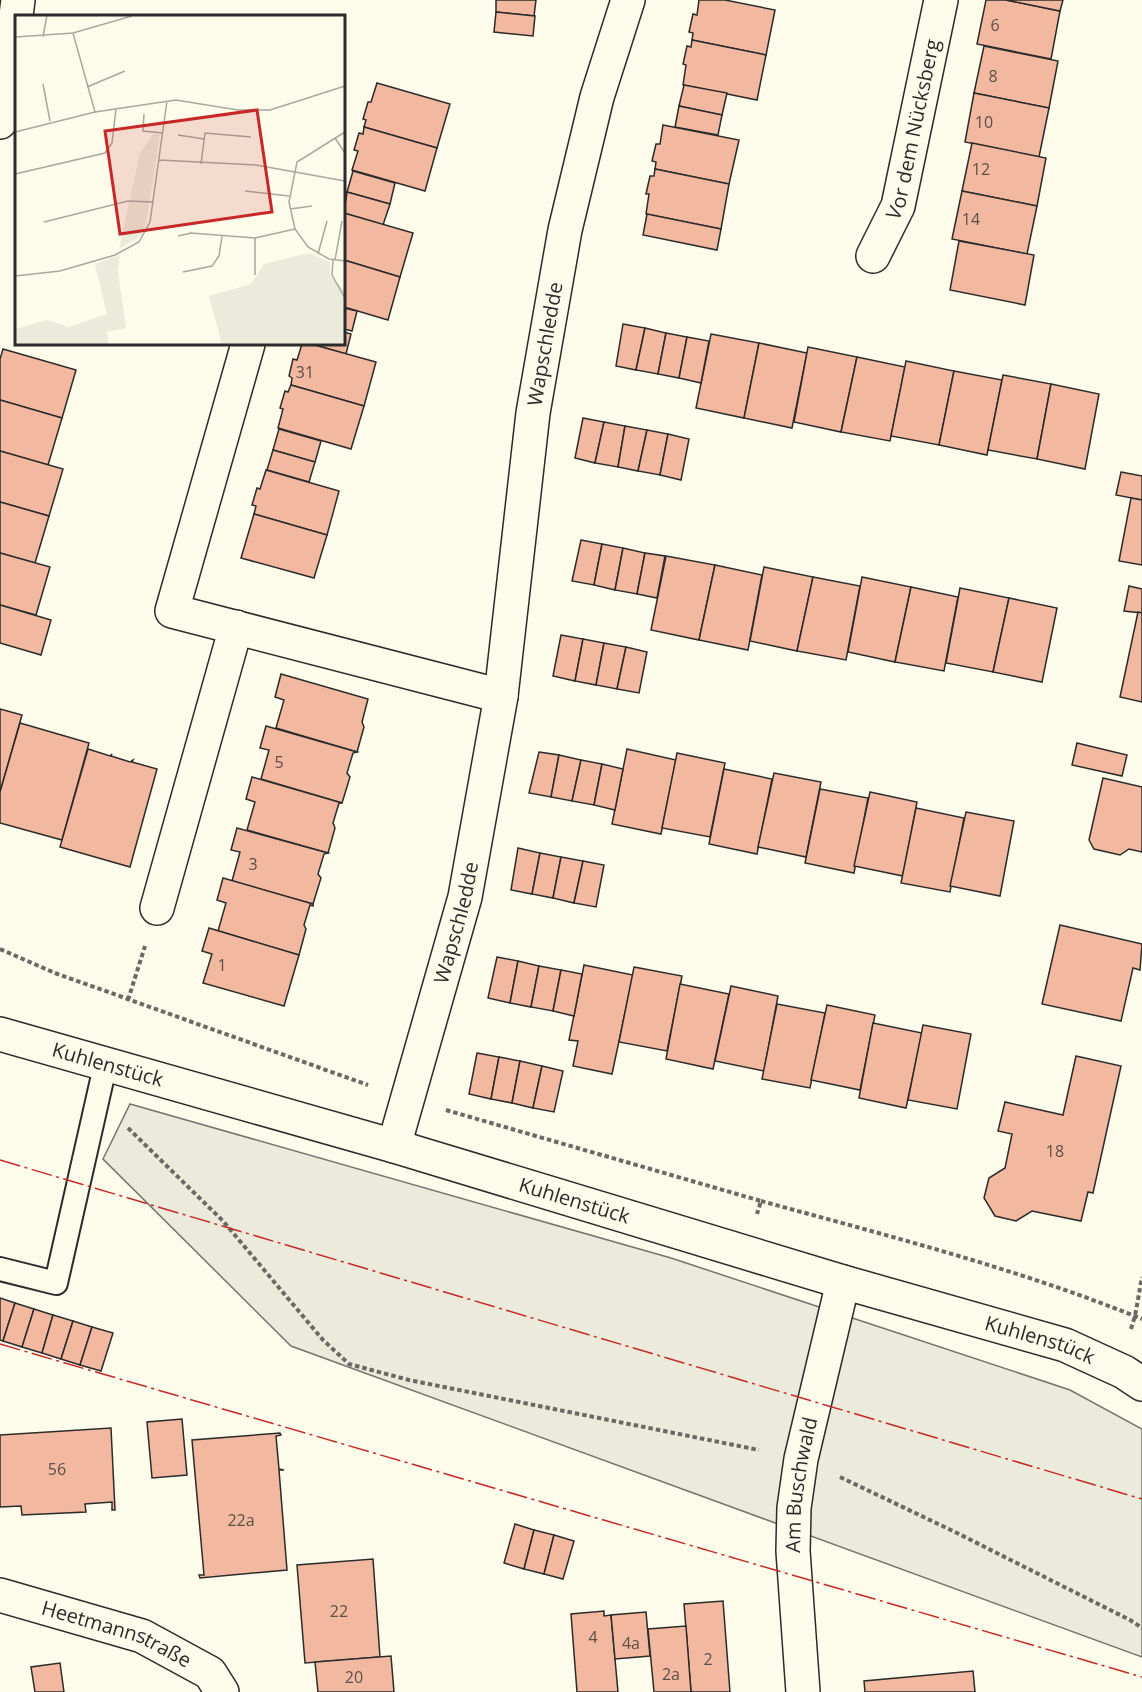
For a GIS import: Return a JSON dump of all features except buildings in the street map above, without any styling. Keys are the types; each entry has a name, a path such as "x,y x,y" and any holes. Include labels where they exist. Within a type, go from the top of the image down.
{"street":[{"path":"16,15 18,0"},
{"name":"Wapschledde","path":"394,1146 465,897 501,696 533,413 563,241 597,98 628,0"},
{"name":"Vor dem Nücksberg","path":"873,256 898,206 941,0"},
{"path":"0,122 5,102 15,24"},
{"path":"248,345 172,611 501,696"},
{"path":"157,908 236,627"},
{"name":"Kuhlenstück","path":"0,1034 106,1062 394,1146 843,1282 1065,1345 1124,1372 1142,1384"},
{"name":"Am Buschwald","path":"803,1692 793,1551 794,1509 801,1459 843,1282"},
{"name":"Heetmannstraße","path":"0,1595 142,1636 210,1673 222,1692"}],"lane":[{"path":"0,1269 56,1283 106,1062"}],"path":[{"path":"128,1000 157,908"},
{"path":"122,1122 223,1221 323,1340 349,1364 409,1380 801,1459 957,1533 1142,1628"},
{"path":"761,1202 881,1234 1015,1274 1142,1319"},
{"path":"1136,1316 1142,1277"}],"shaded area":[{"path":"130,1104 671,1258 1070,1390 1142,1429 1142,1657 291,1346 103,1159"}],"power":[{"path":"0,1160 1142,1499"},
{"path":"0,1344 1142,1677"}]}
